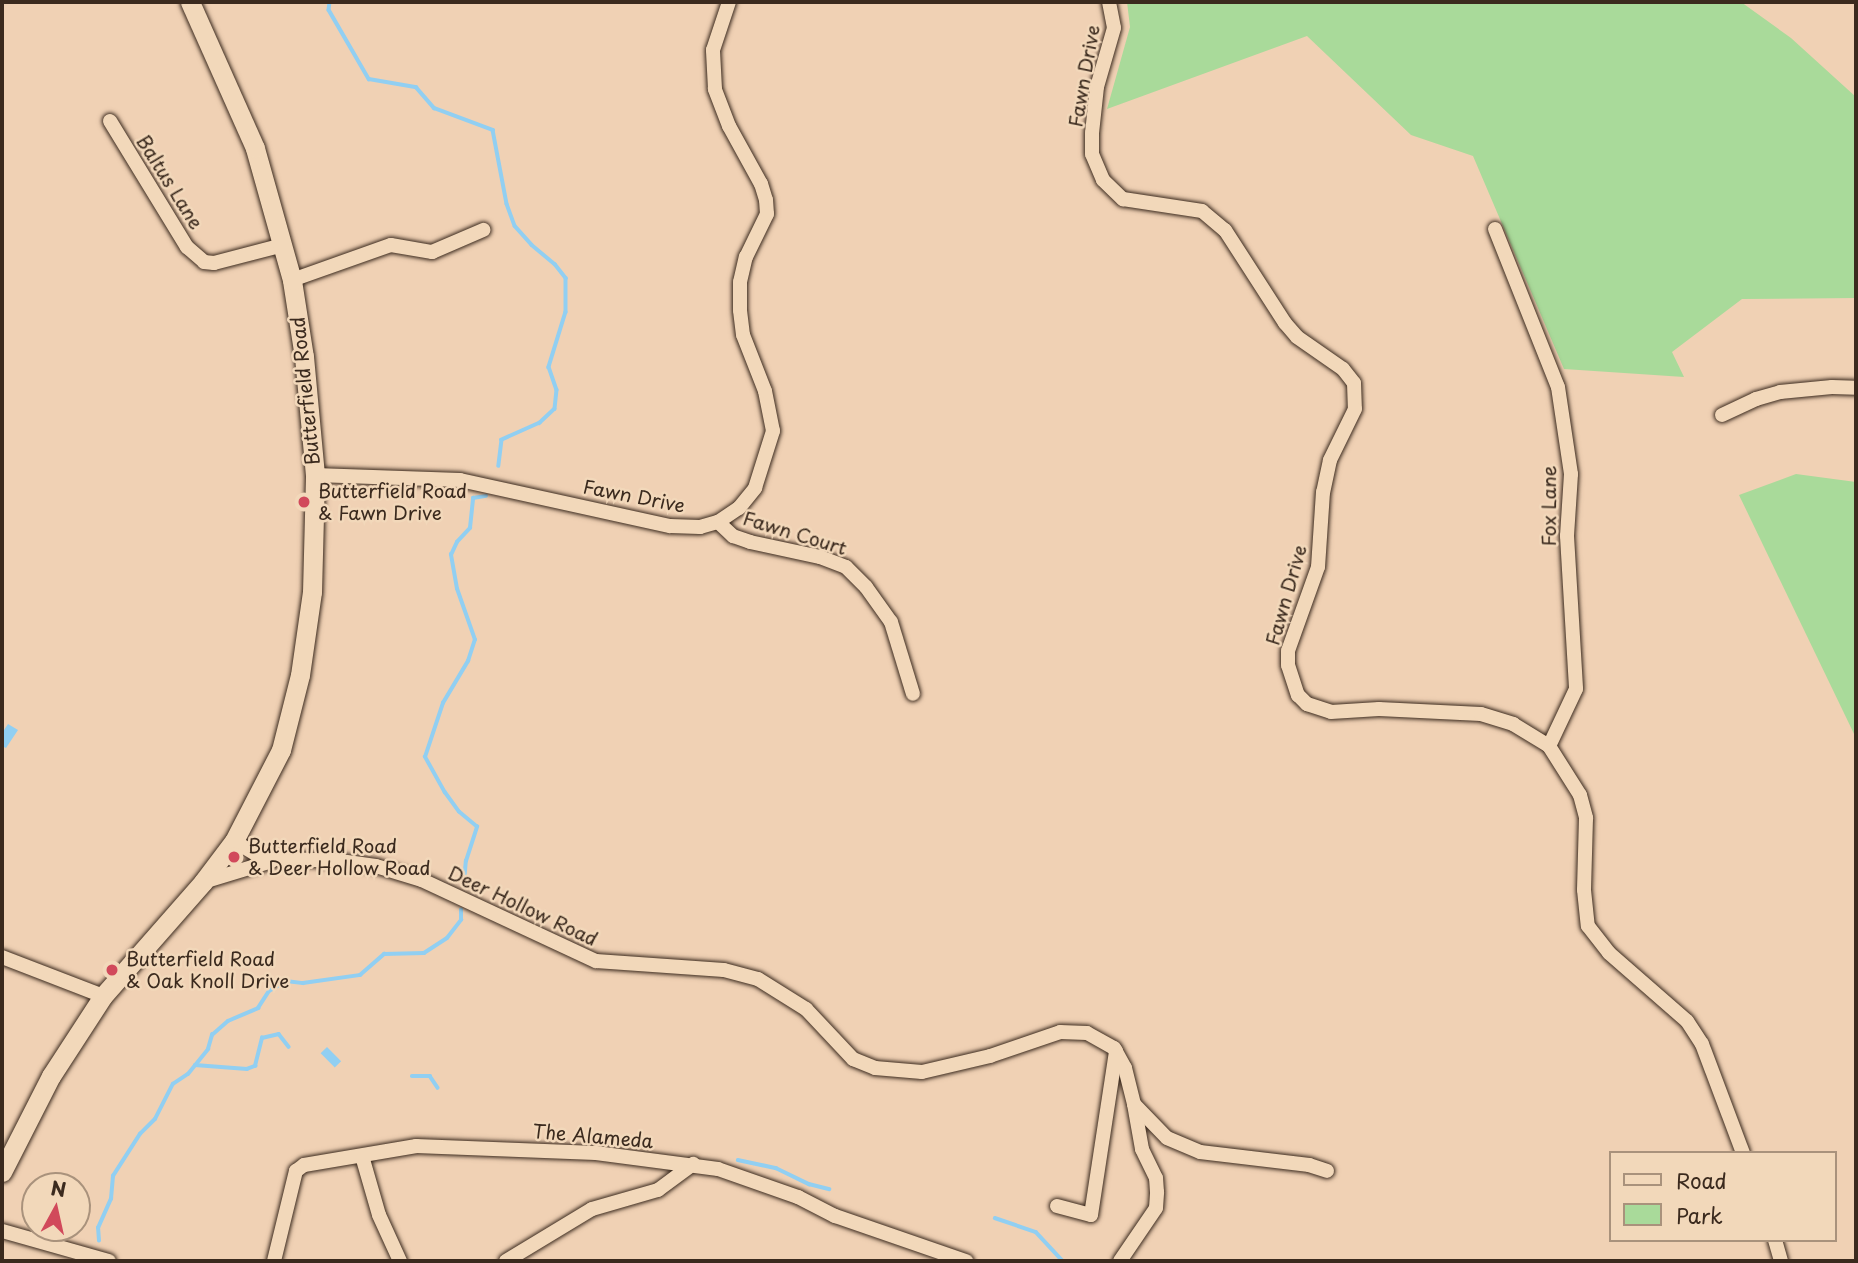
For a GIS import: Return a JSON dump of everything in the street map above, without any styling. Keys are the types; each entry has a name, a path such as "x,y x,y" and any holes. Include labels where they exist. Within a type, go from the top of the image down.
{"street":[{"name":"Butterfield Road","path":"2,1172 51,1076 103,996 203,882 234,841 281,750 300,675 312,592 314,475 304,357 292,280 255,148 190,2"},
{"path":"718,522 739,508 755,488 773,431 765,391 743,335 740,310 740,282 746,257 767,214 766,200 761,184 729,126 715,89 713,50 729,2"},
{"name":"Fawn Drive","path":"1109,2 1114,28 1097,87 1092,133 1092,154 1103,180 1123,199 1202,211 1225,230 1291,330 1343,369 1354,383 1355,409 1330,460 1323,492 1318,567 1289,651 1288,665 1298,695 1307,704 1331,712 1378,709 1481,715 1513,724 1549,746 1580,795 1586,818 1584,890 1588,926 1609,953 1688,1021 1702,1044 1742,1151"},
{"name":"Baltus Lane","path":"110,121 187,247 204,262 214,263 283,245"},
{"name":"Fox Lane","path":"1495,229 1559,387 1571,474 1567,536 1576,689 1549,746"},
{"path":"292,280 391,245 432,252 483,230"},
{"path":"1722,415 1756,399 1780,392 1832,387 1856,388"},
{"name":"Fawn Drive","path":"314,475 460,480 670,526 700,527 718,522"},
{"name":"Fawn Court","path":"718,522 733,536 750,542 820,557 846,567 866,587 891,622 913,694"},
{"name":"Deer Hollow Road","path":"234,841 250,853 275,860 340,861 376,866 422,880 596,961 724,970 758,979 806,1009 853,1059 875,1068 922,1072 990,1056 1060,1032 1075,1031 1098,1037 1116,1051"},
{"name":"Deer Hollow Road","path":"203,882 275,860"},
{"path":"2,957 103,996"},
{"path":"1116,1051 1128,1076 1142,1149 1156,1178 1157,1192 1156,1208 1120,1261"},
{"path":"1056,1206 1091,1215 1116,1051"},
{"path":"1134,1104 1167,1139 1200,1152 1309,1165 1327,1171"},
{"name":"The Alameda","path":"274,1261 296,1171 304,1166 416,1146 596,1153 693,1164 770,1186 835,1216 965,1261"},
{"path":"362,1156 379,1214 400,1261"},
{"path":"506,1261 593,1209 658,1189 693,1164"},
{"path":"2,1231 109,1261"},
{"path":"1775,1242 1781,1261"}],"green space":[{"path":"1127,2 1741,2 1791,38 1856,97 1856,298 1742,299 1672,352 1684,377 1564,369 1473,156 1411,135 1307,36 1107,109 1130,27"},
{"path":"1796,474 1856,482 1856,738 1739,495"}],"water":[{"path":"8,724 18,730 6,748 2,746 2,733"},
{"path":"327,1047 341,1061 335,1068 321,1053"}],"waterway":[{"path":"330,2 329,10 369,79 416,87 434,108 493,130 507,204 515,226 566,278 566,312 549,367 557,390 555,409 540,423 502,440 499,466"},
{"path":"464,882 466,861 477,827 459,812 425,757 443,703 468,661 475,640 457,589 451,555 457,542 470,528 473,498 486,496"},
{"path":"99,1241 98,1228 111,1199 113,1176 140,1134 155,1119 173,1084 188,1074 208,1049 212,1035 228,1021 258,1008 269,991 286,981 303,983 360,975 384,954 424,953 447,938 461,920 461,910"},
{"path":"195,1065 247,1069 255,1066 262,1038 279,1034 289,1047"},
{"path":"412,1076 430,1076 438,1088"},
{"path":"738,1160 776,1168 809,1184 829,1189"},
{"path":"995,1218 1036,1232 1063,1261"}],"place":[{"name":"Butterfield Road & Fawn Drive","path":"304,502"},
{"name":"Butterfield Road & Deer Hollow Road","path":"234,857"},
{"name":"Butterfield Road & Oak Knoll Drive","path":"112,970"}]}
